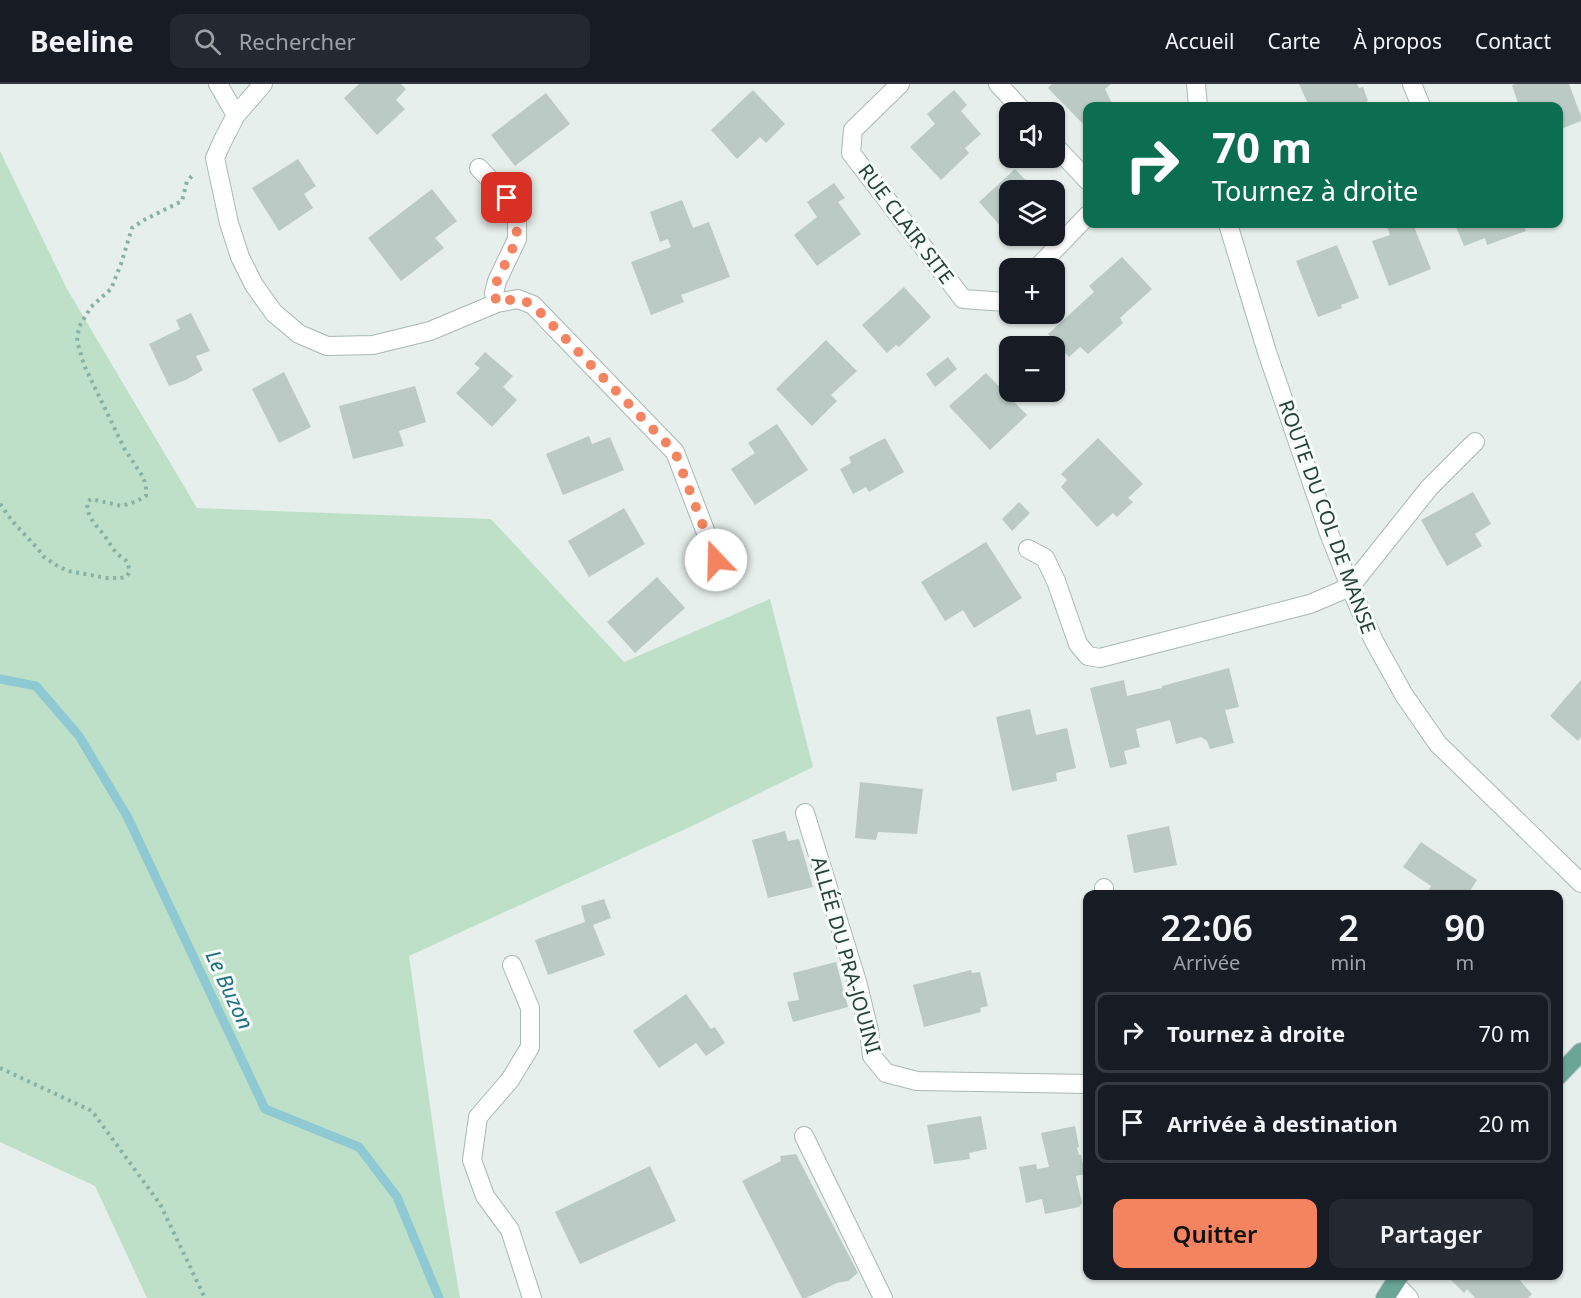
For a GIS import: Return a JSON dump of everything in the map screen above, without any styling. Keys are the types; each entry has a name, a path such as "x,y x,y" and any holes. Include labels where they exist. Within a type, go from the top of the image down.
{"main road":[{"path":"1563,1071 1581,1052"}],"street":[{"path":"218,84 236,115"},
{"path":"263,84 236,115 215,158 229,223 240,257 254,285 274,313 300,334 327,346 373,345 430,331 497,303 518,298 533,305 675,452 716,560"},
{"name":"RUE CLAIR SITE","path":"900,84 853,130 851,153 963,299 999,302"},
{"path":"998,84 1015,102"},
{"path":"1196,84 1198,102"},
{"path":"1412,84 1419,102"},
{"path":"1065,157 1083,176"},
{"path":"479,168 507,198 516,215 517,239 497,281 494,293 497,303"},
{"path":"1047,258 1083,220"},
{"name":"ROUTE DU COL DE MANSE","path":"1229,228 1267,352 1329,533 1374,641 1399,686 1438,744 1581,883"},
{"path":"1028,549 1045,558 1056,581 1078,644 1088,657 1100,658 1310,604 1350,587 1429,488 1475,442"},
{"name":"ALLÉE DU PRA-JOUINI","path":"805,813 858,985 869,1031 872,1056 886,1073 917,1081 1083,1084"},
{"path":"512,965 530,1008 530,1047 510,1080 478,1117 472,1160 485,1196 510,1230 532,1298"},
{"path":"804,1136 883,1298"},
{"path":"1393,1285 1410,1298"}],"path":[{"path":"0,504 44,557 56,566 68,571 107,578 126,577 129,573 129,565 125,559 116,553 105,535 90,519 87,502 91,499 122,506 146,496 146,486 143,477 124,448 84,365 76,341 79,327 92,307 111,289 132,228 182,201 187,181 215,158"},
{"path":"0,1068 92,1111 160,1204 205,1298"}],"green space":[{"path":"0,151 67,289 197,508 491,519 624,662 770,599 813,767 692,826 409,956 442,1191 460,1298 147,1298 95,1186 0,1142"}],"building":[{"path":"359,84 401,84 406,89 396,100 405,109 377,135 344,98"},
{"path":"1052,84 1111,84 1105,89 1112,102 1083,102 1083,124 1065,105 1065,102 1062,102 1048,88"},
{"path":"1299,84 1357,84 1359,88 1363,87 1368,101 1365,102 1307,102"},
{"path":"1569,84 1581,121 1563,128 1563,102 1518,102 1512,85"},
{"path":"753,90 785,124 766,143 760,137 737,159 711,130"},
{"path":"954,90 967,105 961,111 981,134 965,148 969,153 941,180 910,147 935,124 927,114"},
{"path":"546,93 570,124 515,166 491,135"},
{"path":"298,159 316,186 304,194 313,208 279,231 252,188"},
{"path":"1015,169 1025,180 1003,180"},
{"path":"834,183 845,198 838,202 861,234 817,266 794,235 817,217 807,202"},
{"path":"999,184 999,225 979,202"},
{"path":"432,189 457,221 435,238 444,248 401,281 368,238"},
{"path":"682,200 693,228 709,222 730,277 681,295 684,302 651,315 631,262 671,247 668,239 660,242 650,212"},
{"path":"1387,228 1415,228 1431,269 1389,286 1372,241 1390,235"},
{"path":"1457,228 1525,228 1526,231 1487,245 1485,238 1464,246"},
{"path":"1337,245 1359,298 1341,305 1342,308 1318,317 1296,261"},
{"path":"1122,257 1152,289 1120,318 1123,323 1088,354 1080,347 1069,357 1065,353 1065,336 1048,334 1059,324 1065,324 1065,318 1094,292 1089,286"},
{"path":"904,287 931,317 899,347 896,345 887,353 862,325"},
{"path":"191,313 210,351 196,356 203,370 186,380 169,386 149,344 180,329 176,320"},
{"path":"826,340 857,371 831,395 837,401 812,426 776,389"},
{"path":"485,352 513,376 503,387 517,400 492,427 456,393 480,368 474,364"},
{"path":"948,357 957,369 935,387 926,374"},
{"path":"284,372 311,427 279,443 252,389"},
{"path":"986,373 999,386 999,402 1014,402 1027,415 990,450 949,406"},
{"path":"415,386 426,422 399,431 404,446 353,459 339,406"},
{"path":"777,424 808,470 755,505 731,469 755,453 748,443"},
{"path":"589,436 592,444 610,437 624,470 563,495 546,454"},
{"path":"885,438 904,472 869,492 866,487 853,494 840,469 851,463 849,457"},
{"path":"1098,438 1143,484 1128,498 1133,502 1117,517 1113,513 1097,527 1061,487 1067,480 1061,474"},
{"path":"1473,492 1491,524 1475,534 1482,546 1447,566 1421,520"},
{"path":"1019,502 1030,513 1012,531 1002,519"},
{"path":"624,508 645,544 589,577 568,541"},
{"path":"986,542 1022,598 974,628 963,610 945,621 921,582"},
{"path":"657,577 685,608 635,653 607,622"},
{"path":"1229,668 1239,707 1225,710 1234,743 1210,749 1207,741 1201,737 1176,744 1170,720 1136,729 1140,747 1124,751 1127,764 1110,768 1090,688 1124,680 1127,696"},
{"path":"1581,680 1581,737 1578,741 1550,716"},
{"path":"1030,709 1036,735 1067,728 1076,768 1056,773 1057,781 1012,791 996,717"},
{"path":"860,782 923,789 917,834 878,832 876,840 855,838"},
{"path":"1169,826 1177,865 1134,873 1127,835"},
{"path":"785,831 788,841 799,839 813,887 768,898 752,840"},
{"path":"1421,842 1477,880 1471,890 1429,890 1431,886 1403,867"},
{"path":"604,899 611,918 593,925 605,955 548,975 535,940 585,922 581,906"},
{"path":"836,962 848,1007 793,1022 787,1002 799,1000 793,973"},
{"path":"971,970 972,973 980,972 988,1006 980,1008 981,1012 924,1027 913,985"},
{"path":"686,994 711,1029 715,1027 725,1043 706,1056 696,1043 659,1068 633,1031"},
{"path":"981,1116 987,1149 969,1153 970,1159 934,1164 927,1125"},
{"path":"1075,1126 1079,1147 1077,1148 1083,1164 1083,1174 1076,1176 1082,1203 1079,1207 1045,1214 1042,1199 1026,1203 1019,1167 1036,1164 1037,1169 1049,1167 1041,1133"},
{"path":"796,1154 858,1273 848,1281 837,1283 806,1298 802,1298 742,1181 781,1161 780,1156"},
{"path":"650,1166 676,1221 580,1264 555,1212"},
{"path":"1451,1280 1519,1280 1532,1294 1528,1298 1475,1298 1467,1289 1464,1293"}],"waterway":[{"name":"Le Buzon","path":"0,679 36,686 79,736 127,816 265,1109 359,1147 397,1197 439,1298"}],"route":[{"path":"507,198 516,215 517,239 497,281 494,293 497,303 518,298 533,305 675,452 716,560"}]}
